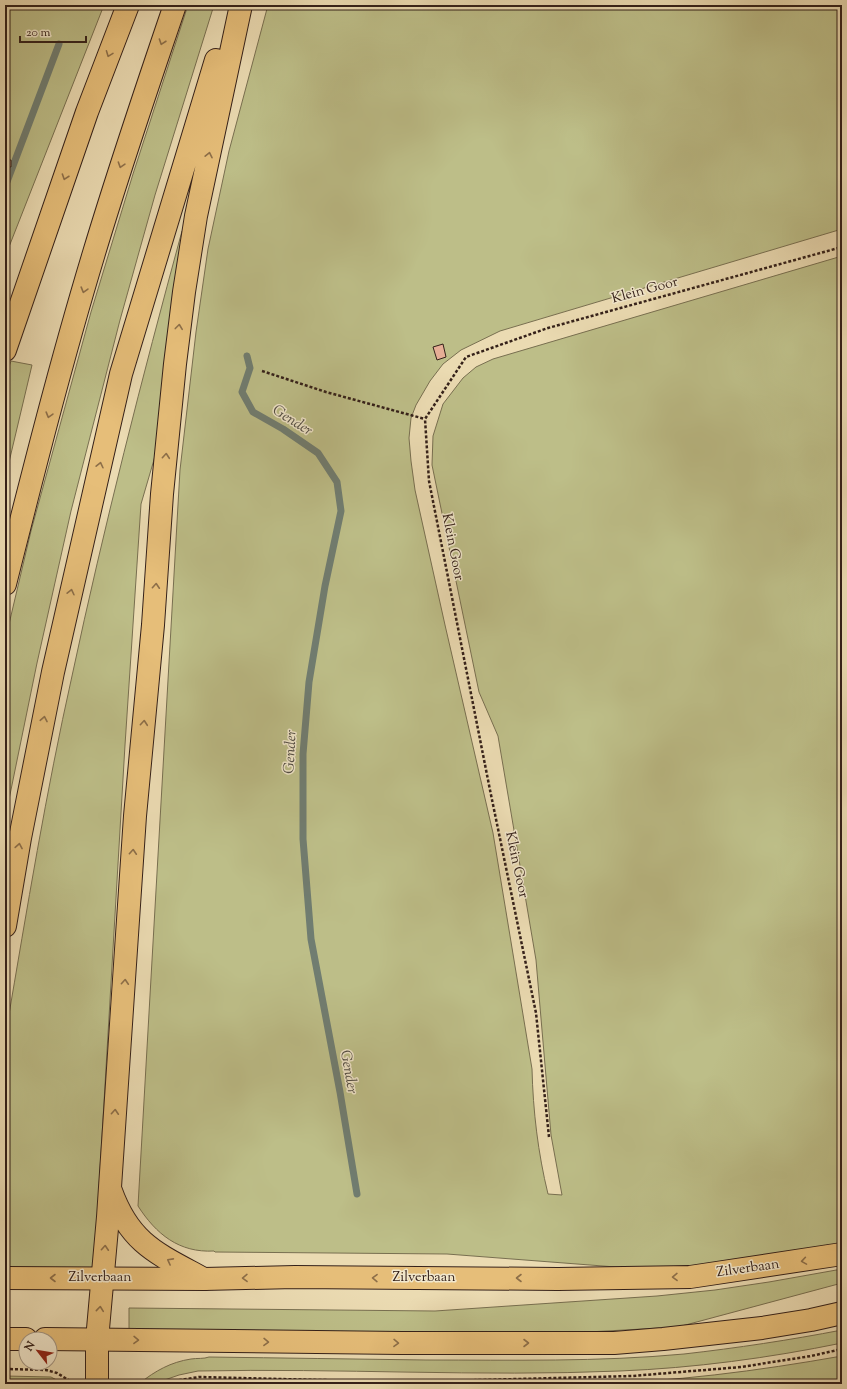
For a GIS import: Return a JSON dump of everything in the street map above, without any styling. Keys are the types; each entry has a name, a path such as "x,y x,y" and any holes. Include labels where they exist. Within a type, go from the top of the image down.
{"main road":[{"path":"5,350 87,112 128,5"},
{"path":"5,584 39,452 94,253 175,5"},
{"path":"5,926 20,838 53,672 121,374 192,136 234,5"},
{"path":"97,1384 97,1340 123,1005 135,816 153,625 162,494 175,364 184,292 196,216 241,5"},
{"path":"5,325 40,246"},
{"path":"109,1186 122,1218 141,1242 163,1257 204,1279"},
{"name":"Zilverbaan","path":"5,1278 204,1279 295,1277 690,1277 842,1254"},
{"path":"58,1339 393,1343 614,1343 670,1339 762,1328 842,1313"}],"path":[{"name":"Klein Goor","path":"549,1137 536,1013 429,481 425,419 466,358 548,328 842,247"},
{"path":"262,371 275,374 326,392 425,419"},
{"path":"154,1384 199,1377 403,1382 632,1376 742,1367 811,1356 842,1349"},
{"path":"5,1369 46,1370 58,1373 76,1384"}],"green space":[{"path":"5,5 104,5 5,257"},
{"path":"188,5 214,5 155,195 120,320 71,511 37,663 5,819 5,641 31,531 91,312 133,174"},
{"path":"268,5 842,5 842,229 500,331 461,350 443,364 430,381 416,405 411,418 409,438 415,490 493,833 532,1069 537,1132 544,1179 548,1194 562,1195 551,1135 536,960 498,736 479,692 432,465 433,436 443,404 463,378 476,367 493,359 842,256 842,1244 727,1263 655,1270 447,1254 215,1252 190,1249 170,1240 153,1225 138,1206 180,470 196,332 208,249 229,151"},
{"path":"182,231 186,232 158,446 141,504 125,745 94,1272 5,1271 5,1041 7,1026 45,807 84,620 124,452"},
{"path":"11,361 32,365 5,479 5,377"},
{"path":"842,1269 842,1283 678,1327 588,1332 129,1333 129,1308 435,1311 657,1296 715,1290"},
{"path":"842,1330 842,1343 759,1358 648,1370 567,1373 251,1370 198,1371 179,1375 156,1383 140,1383 157,1371 170,1365 184,1360 209,1357 555,1360 652,1357 724,1349"},
{"path":"842,1356 842,1384 586,1384 651,1381 715,1375"},
{"path":"5,1376 51,1377 64,1384 5,1384"}],"building":[{"path":"5,160 11,160 11,167 5,166"},
{"path":"443,344 446,357 437,360 433,347"}],"waterway":[{"path":"5,187 59,44"},
{"name":"Gender","path":"247,356 250,368 242,392 253,412 283,429 318,453 337,482 341,511 325,586 309,682 303,754 303,839 311,939 340,1092 357,1194"}]}
